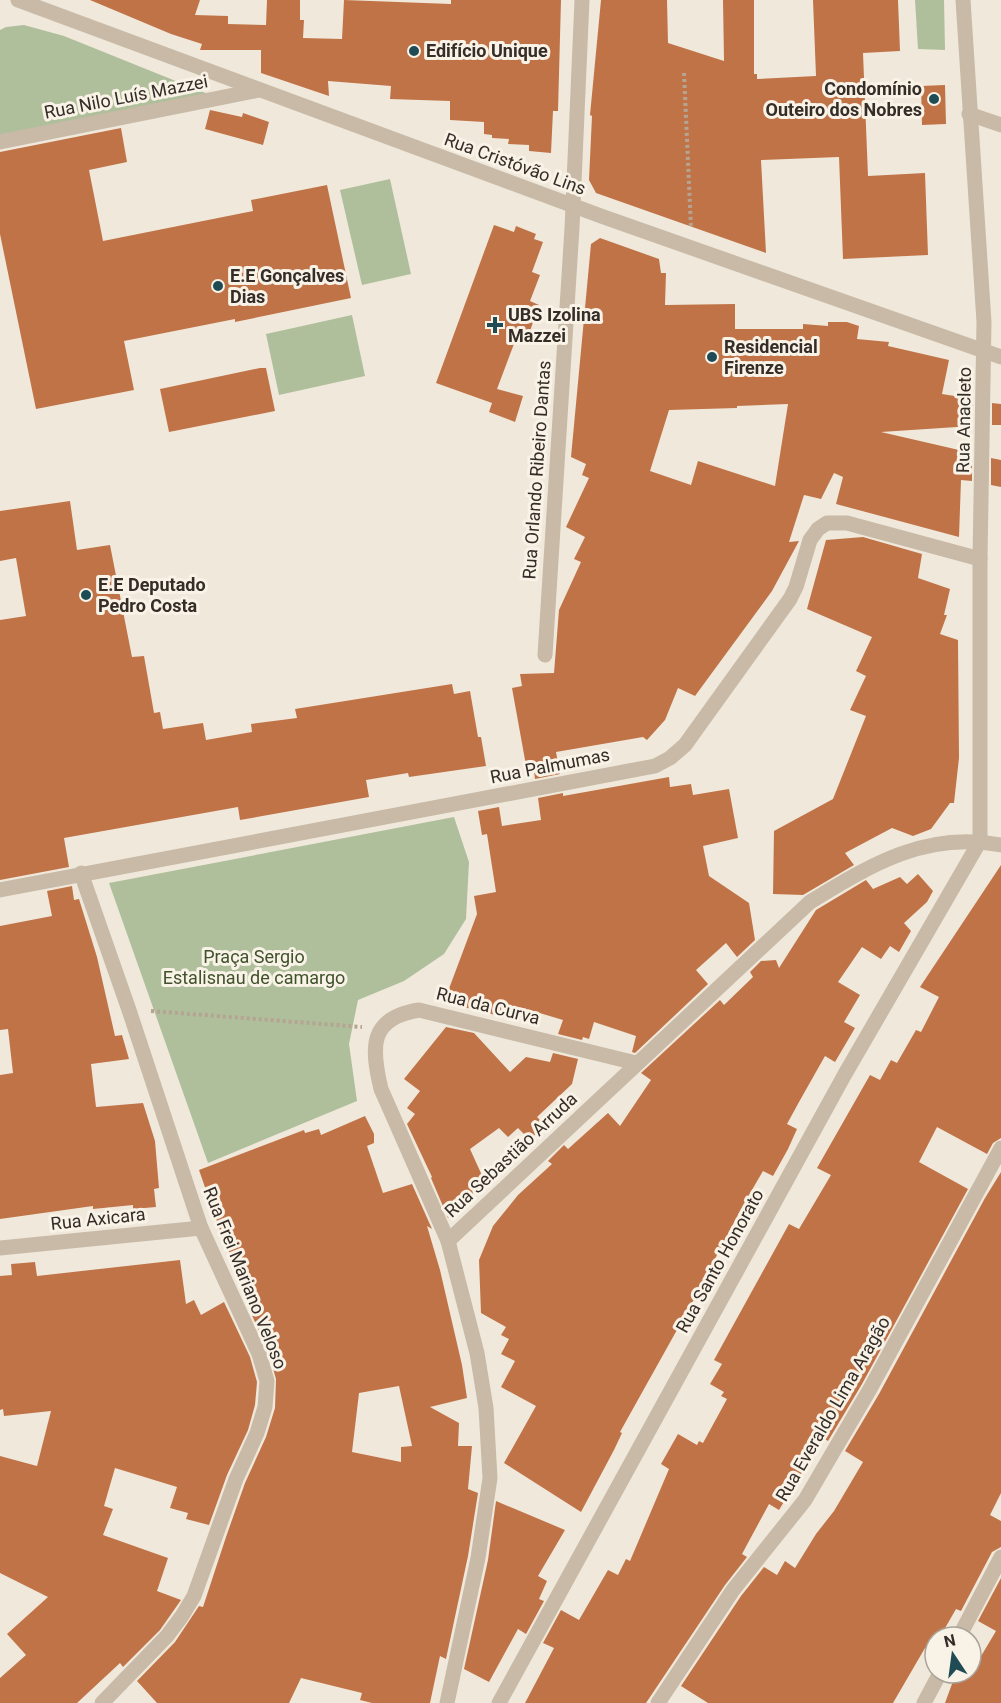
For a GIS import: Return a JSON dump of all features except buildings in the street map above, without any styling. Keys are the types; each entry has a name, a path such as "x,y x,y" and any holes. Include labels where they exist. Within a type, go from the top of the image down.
{"street":[{"name":"Rua Cristóvão Lins","path":"18,0 572,205 1001,357"},
{"name":"Rua Orlando Ribeiro Dantas","path":"545,655 582,0"},
{"name":"Rua Anacleto","path":"963,0 985,351 980,559 980,841"},
{"name":"Rua Nilo Luís Mazzei","path":"0,142 259,90"},
{"path":"969,114 1001,125"},
{"name":"Rua Palmumas","path":"0,890 655,766 670,758 685,745 781,613 796,587 810,540 818,529 828,524 847,523 980,559"},
{"name":"Rua Sebastião Arruda","path":"447,1703 478,1558 490,1478 486,1408 477,1353 448,1241 810,902 890,857 932,844 980,841 1001,845"},
{"name":"Rua Santo Honorato","path":"499,1703 845,1074 980,841"},
{"name":"Rua Frei Mariano Veloso","path":"81,873 201,1228 259,1354 267,1381 265,1407 257,1433 236,1479 194,1596 167,1636 102,1703"},
{"name":"Rua da Curva","path":"380,1028 396,1015 419,1010 429,1011 636,1063"},
{"path":"380,1028 376,1049 376,1070 381,1089 448,1241"},
{"name":"Rua Everaldo Lima Aragão","path":"659,1702 733,1590 805,1500 870,1389 1000,1149"},
{"name":"Rua Axicara","path":"0,1248 201,1228"},
{"path":"964,1625 1001,1557"},
{"path":"924,1703 933,1685"}],"path":[{"path":"684,73 692,248"},
{"path":"129,1010 380,1028"}],"green space":[{"path":"915,0 944,0 945,50 918,49"},
{"path":"24,25 64,36 208,94 0,136 0,30"},
{"path":"390,179 411,274 362,285 340,190"},
{"path":"352,315 365,376 279,395 266,334"},
{"name":"Praça Sergio Estalisnau de camargo","path":"454,817 469,862 466,919 444,954 404,981 358,1000 349,1044 357,1101 208,1163 109,883"}],"place":[{"name":"Edifício Unique","path":"414,51"},
{"name":"Condomínio Outeiro dos Nobres","path":"934,99"},
{"name":"E.E Gonçalves Dias","path":"218,286"},
{"name":"UBS Izolina Mazzei","path":"495,325"},
{"name":"Residencial Firenze","path":"712,357"},
{"name":"E.E Deputado Pedro Costa","path":"86,595"}]}
